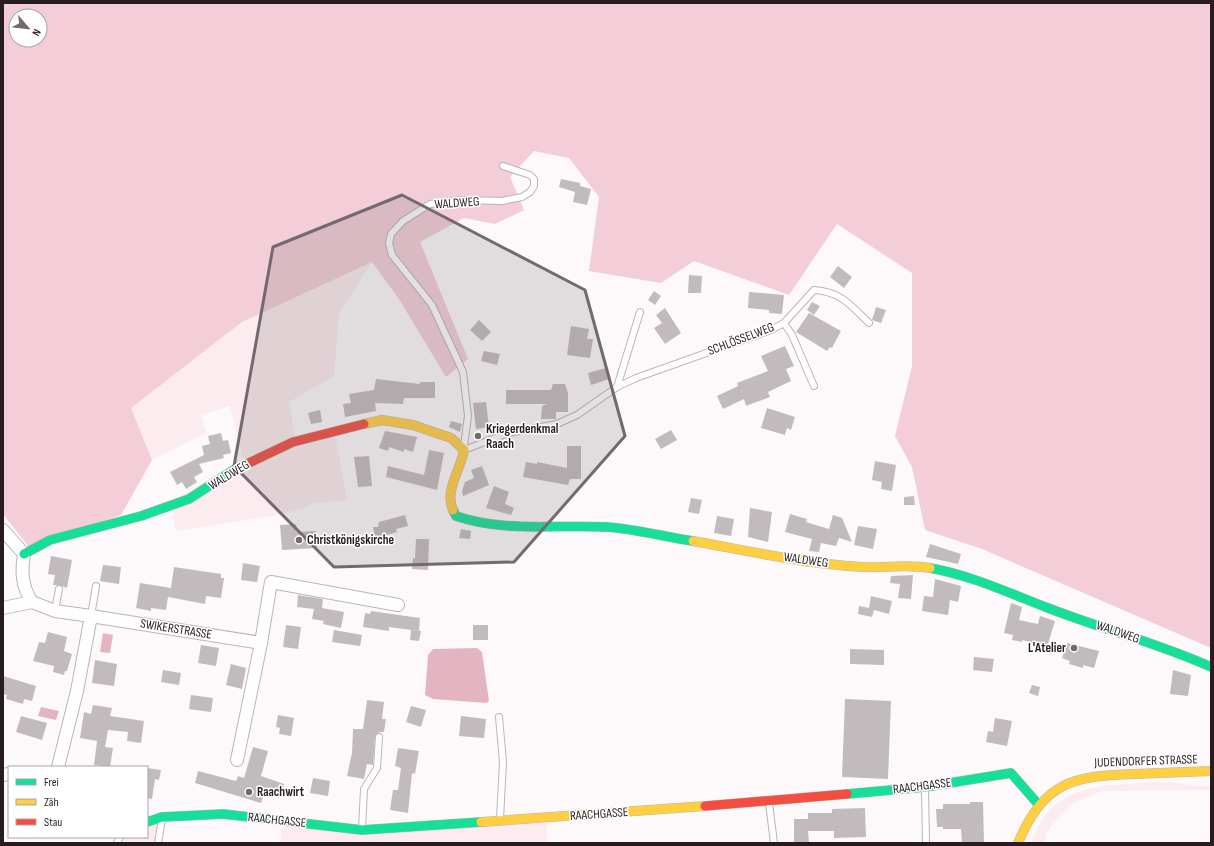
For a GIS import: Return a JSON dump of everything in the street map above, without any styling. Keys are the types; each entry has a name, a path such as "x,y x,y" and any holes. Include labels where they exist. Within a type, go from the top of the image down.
{"street":[{"name":"WALDWEG","path":"24,554 50,540 141,516 189,500 235,470 293,442 382,420 413,425 451,438 464,450 450,502 456,516 470,521 536,528 609,527 804,560 863,567 914,565 943,570 1016,594 1048,608 1184,655 1211,667"},
{"path":"3,530 24,554 21,568 25,592 32,602 3,608"},
{"path":"237,760 261,642 271,582 398,605"},
{"name":"SWIKERSTRASSE","path":"32,602 55,611 261,642"},
{"path":"58,766 72,713 91,616"},
{"name":"JUDENDORFER STRASSE","path":"1018,843 1038,804 1066,784 1080,778 1096,775 1211,771"},
{"name":"RAACHGASSE","path":"148,822 162,817 223,814 362,830 769,801 925,787 1011,774 1038,804"}],"lane":[{"name":"WALDWEG","path":"464,450 468,416 463,372 432,305 392,255 389,243 392,234 402,221 430,204 462,200 502,201 522,197 530,192 534,186 534,179 530,175 503,166"},
{"name":"SCHLÖSSELWEG","path":"464,450 508,433 556,424 589,408 617,387 636,378 771,330 784,322 814,290 826,291 839,295 869,323"},
{"path":"617,387 640,312"},
{"path":"784,322 792,335 814,386"},
{"path":"91,616 96,586"},
{"path":"55,611 58,589"},
{"path":"499,718 502,762 500,821"},
{"path":"362,830 364,789 377,768 379,737"},
{"path":"925,787 926,843"},
{"path":"769,801 774,843"},
{"path":"158,843 162,817"}],"highlighted area":[{"path":"402,195 585,290 625,436 514,562 334,567 234,466 273,247"}],"shaded area":[{"path":"3,3 1211,3 1211,648 982,549 925,530 912,467 895,436 912,366 912,273 837,224 789,295 694,261 661,283 589,271 599,197 569,158 534,151 510,177 524,210 495,224 464,218 420,242 468,359 446,377 399,299 372,262 242,322 131,408 152,460 121,515 28,546 3,514"},
{"path":"372,262 339,313 334,376 289,402 296,443 335,435 347,500 314,503 302,509 272,516 176,531 170,503 243,459 230,406 201,415 206,433 152,460 131,408 242,322"},
{"path":"103,633 113,635 110,653 100,652"},
{"path":"477,648 482,652 489,701 486,703 433,699 425,695 428,655 433,649"},
{"path":"41,707 59,711 56,720 38,716"},
{"path":"1168,782 1198,786 1211,785 1211,790 1102,791 1074,803 1053,824 1046,834 1045,843 1032,843 1041,822 1053,807 1069,796 1106,786"},
{"path":"162,817 158,843 117,843 120,838 148,838 148,822"},
{"path":"546,823 548,843 281,843 281,827"}],"building":[{"path":"561,179 580,183 580,186 591,189 587,205 573,202 575,192 559,187"},
{"path":"838,266 852,277 844,288 830,277"},
{"path":"689,275 702,276 701,293 688,293"},
{"path":"654,291 661,296 655,305 648,300"},
{"path":"749,292 784,295 782,314 769,313 769,310 748,308"},
{"path":"812,302 820,306 814,315 807,310"},
{"path":"876,307 886,310 881,323 872,320"},
{"path":"665,308 681,333 665,344 654,328 662,323 656,315"},
{"path":"809,313 841,331 832,348 830,347 827,351 796,332"},
{"path":"479,320 491,332 482,341 470,330"},
{"path":"571,326 589,329 587,339 593,339 590,358 567,355"},
{"path":"785,346 794,366 786,369 791,381 768,392 770,397 746,406 744,399 723,409 717,396 738,386 737,383 768,371 761,356"},
{"path":"484,351 500,354 497,365 481,361"},
{"path":"606,368 609,379 591,385 588,373"},
{"path":"376,379 420,384 420,382 435,382 435,398 404,398 403,404 375,403 376,411 345,417 343,404 351,403 349,394 374,390"},
{"path":"553,384 565,384 568,393 568,412 556,412 556,419 541,419 542,406 547,404 506,404 506,390 551,390"},
{"path":"486,402 489,427 476,429 473,403"},
{"path":"767,408 795,417 791,430 787,428 785,435 761,428"},
{"path":"320,410 322,422 311,424 308,413"},
{"path":"451,421 462,424 460,432 449,427"},
{"path":"671,430 677,440 661,449 655,439"},
{"path":"385,431 417,437 413,452 404,449 404,452 389,447 388,451 379,448"},
{"path":"221,433 223,441 228,440 231,453 223,455 224,458 199,464 203,472 194,477 197,482 186,489 182,482 177,485 170,472 204,455 202,446 210,444 208,436"},
{"path":"567,446 581,446 581,479 570,479 568,485 523,477 526,462 537,464 537,462 567,468"},
{"path":"429,450 444,453 437,490 386,477 388,466 424,475"},
{"path":"369,456 372,486 358,487 354,457"},
{"path":"875,461 896,465 892,491 881,489 882,482 872,480"},
{"path":"482,466 489,485 463,496 462,491 465,482 474,478 471,470"},
{"path":"494,486 509,492 505,504 514,508 511,515 486,508"},
{"path":"914,496 915,505 904,505 904,497"},
{"path":"691,498 702,500 699,514 688,512"},
{"path":"750,508 772,512 768,542 748,537"},
{"path":"790,514 807,519 806,522 829,529 833,515 842,518 852,542 839,538 836,546 821,543 819,552 809,551 812,539 785,532"},
{"path":"405,515 408,526 396,529 397,532 375,538 373,527 378,527 379,522"},
{"path":"717,516 734,519 731,536 714,533"},
{"name":"Christkönigskirche","path":"296,524 297,532 316,531 317,548 282,550 280,525"},
{"path":"858,526 877,529 873,549 854,545"},
{"path":"461,529 471,531 470,539 459,538"},
{"path":"416,539 429,539 428,570 412,569 413,558 415,559"},
{"path":"930,544 961,554 958,564 926,557"},
{"path":"51,556 72,560 67,588 59,585 53,585 55,575 48,574"},
{"path":"243,563 260,566 257,582 241,580"},
{"path":"103,565 121,567 119,584 100,581"},
{"path":"174,567 221,574 221,578 224,578 221,598 206,596 205,604 168,597 166,610 151,608 151,611 136,608 140,583 171,588"},
{"path":"913,575 911,599 898,598 900,584 890,583 891,576"},
{"path":"935,579 961,586 958,602 950,600 948,615 922,611 924,596 933,597"},
{"path":"298,595 323,599 322,608 344,612 341,628 323,624 324,621 312,619 314,609 297,607"},
{"path":"871,596 892,601 889,614 874,610 872,617 858,614 859,606 869,608"},
{"path":"1011,603 1022,607 1019,620 1038,624 1040,616 1055,621 1047,647 1022,640 1022,642 1012,640 1013,635 1004,633"},
{"path":"371,611 420,618 419,631 389,627 389,631 363,627 365,613 370,614"},
{"path":"286,625 301,627 298,649 283,647"},
{"path":"473,625 488,625 488,640 473,640"},
{"path":"334,630 362,635 360,646 332,642"},
{"path":"411,630 421,631 419,641 410,640"},
{"path":"48,632 67,637 64,651 72,654 67,671 65,671 64,675 53,672 54,666 33,661 39,642 45,643"},
{"path":"1067,643 1099,651 1094,668 1083,665 1083,668 1069,664 1070,661 1062,658"},
{"path":"201,645 219,648 216,666 198,663"},
{"path":"850,649 884,650 884,665 850,664"},
{"path":"974,657 994,659 992,672 973,670"},
{"path":"95,660 117,664 114,686 92,683"},
{"path":"231,664 246,668 242,689 226,685"},
{"path":"163,670 181,673 179,685 161,682"},
{"path":"1173,670 1191,675 1188,696 1170,694"},
{"path":"3,676 36,686 32,701 24,699 23,704 6,699 7,695 3,694"},
{"path":"1032,685 1040,687 1038,696 1029,693"},
{"path":"191,695 213,698 211,712 189,709"},
{"path":"845,699 891,701 888,779 842,777"},
{"path":"367,700 384,702 382,719 386,719 384,732 380,732 375,735 373,765 367,764 364,779 347,776 352,753 353,729 363,729"},
{"path":"93,705 112,708 110,716 144,721 141,743 127,741 128,732 108,730 105,747 113,748 110,766 94,765 97,741 80,738 84,712 91,714"},
{"path":"411,706 426,710 421,727 406,722"},
{"path":"278,715 294,718 291,736 279,734 280,728 276,727"},
{"path":"21,716 47,723 42,740 16,732"},
{"path":"461,716 486,719 484,738 459,736"},
{"path":"995,718 1012,721 1007,746 986,742 988,731 993,732"},
{"path":"253,747 268,751 261,776 284,784 280,797 265,792 261,803 195,783 198,771 236,781 238,776 244,778"},
{"path":"398,748 419,751 415,774 412,773 408,813 390,810 393,790 398,790 401,768 395,766"},
{"path":"148,768 161,770 159,780 155,779 152,799 148,798"},
{"path":"313,778 330,781 328,796 310,793"},
{"path":"970,802 983,802 984,843 962,843 961,829 943,829 943,827 937,827 936,809 943,809 943,804 970,804"},
{"path":"865,808 866,837 834,838 834,831 808,831 809,843 794,843 794,819 808,819 808,813 832,813 832,809"}],"traffic: fast":[{"path":"24,554 50,540 141,516 189,499 235,469 251,462"},
{"path":"453,510 456,516 493,524 532,527 608,527 629,529 693,541"},
{"path":"930,568 975,580 1068,616 1191,658 1211,667"},
{"path":"847,794 925,787 1011,773 1038,804"},
{"path":"148,822 162,817 223,814 362,830 481,822"}],"traffic: slow":[{"path":"364,424 382,420 413,425 451,438 464,450 450,495 453,510"},
{"path":"693,541 778,557 820,563 863,567 913,566 930,568"},
{"path":"1018,843 1038,807 1062,786 1093,777 1112,775 1211,771"},
{"path":"481,822 705,806"}],"traffic: jam":[{"path":"251,462 293,442 364,424"},
{"path":"705,806 847,794"}],"place":[{"name":"Kriegerdenkmal Raach","path":"478,436"},
{"name":"Christkönigskirche","path":"299,540"},
{"name":"L'Atelier","path":"1074,648"},
{"name":"Raachwirt","path":"249,792"}]}
